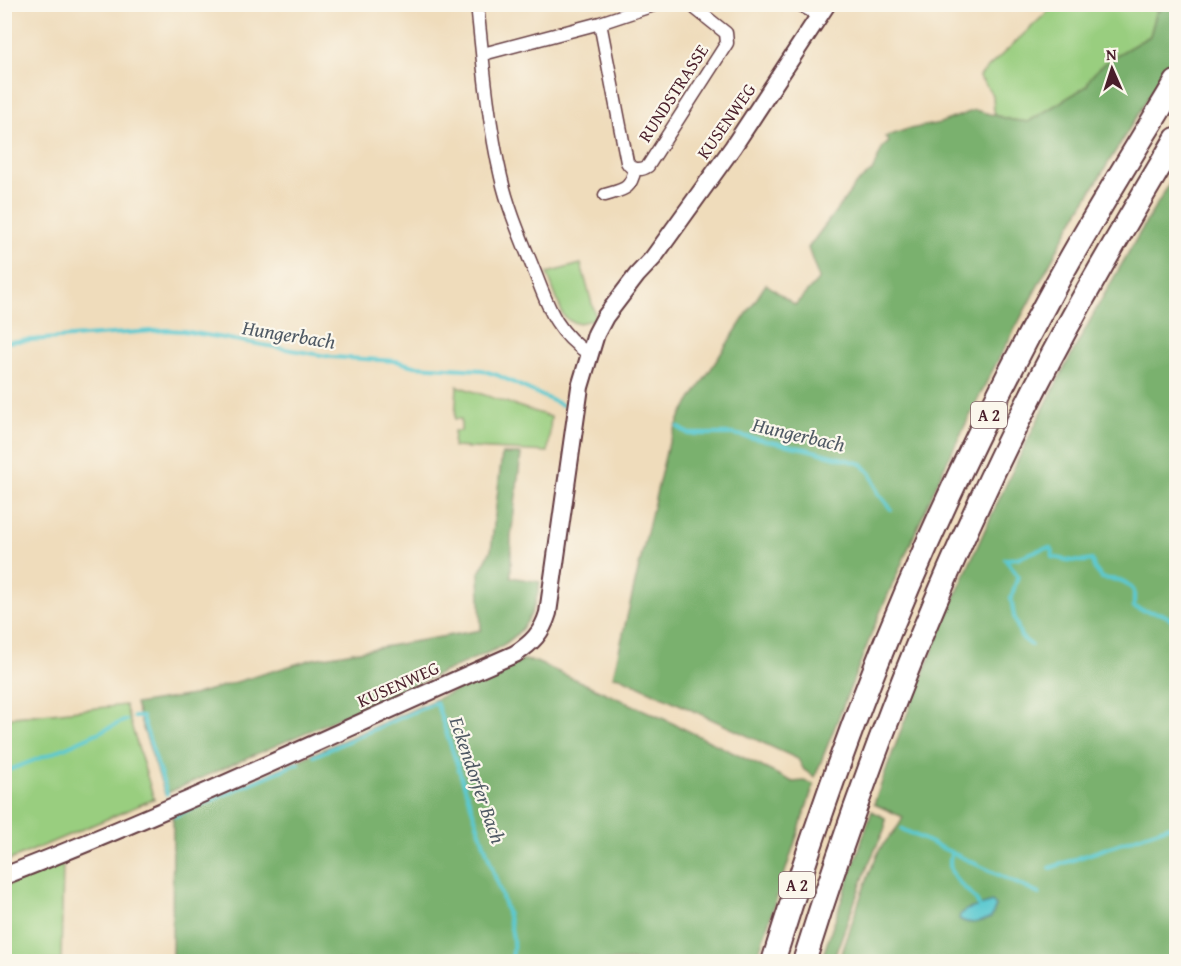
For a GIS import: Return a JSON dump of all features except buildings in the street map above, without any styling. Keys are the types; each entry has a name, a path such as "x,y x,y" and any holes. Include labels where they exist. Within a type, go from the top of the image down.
{"highway":[{"name":"A 2","path":"773,962 822,809 872,675 947,502 1001,390 1060,277 1176,82"},
{"name":"A 2","path":"804,962 850,820 907,669 987,488 1037,384 1090,286 1176,139"}],"street":[{"path":"477,4 501,179 555,321 568,339 589,354"},
{"path":"483,54 600,23 657,4"},
{"name":"RUNDSTRASSE","path":"600,23 626,158 629,166 642,169 648,166 727,43 726,33 693,4"},
{"path":"799,4 823,10"},
{"name":"KUSENWEG","path":"4,876 62,854 182,802 515,654 531,643 544,625 548,613 580,387 589,354 640,286 653,258 733,147 823,10"},
{"name":"RUNDSTRASSE","path":"605,195 628,186 635,169"}],"green space":[{"path":"1055,5 1164,5 1157,10 1150,36 1113,57 1088,86 1028,122 994,115 993,95 979,76"},
{"path":"1164,5 1176,5 1176,52 1071,224 988,379 942,472 879,615 815,777 804,770 798,759 620,677 613,676 667,448 681,415 766,284 795,305 819,279 808,248 856,184 872,171 883,147 889,142 885,137 905,130 940,123 975,110 1028,122 1087,86 1096,71 1104,64 1150,36 1157,10 1159,11"},
{"path":"1176,173 1176,961 839,962 873,864 882,846 899,826 903,817 874,804 904,722 971,560 1008,480 1088,324"},
{"path":"581,264 596,318 574,323 563,315 547,273"},
{"path":"457,386 551,417 548,452 453,447 454,431 461,431 461,419 455,419"},
{"path":"502,454 521,454 511,537 511,577 540,582 532,613 514,637 496,649 165,794 135,704 193,695 313,659 481,630 479,573 491,550"},
{"path":"524,660 536,662 664,719 793,782 804,781 814,784 756,961 172,961 173,816"},
{"path":"125,705 154,799 5,862 5,718"},
{"path":"872,811 885,818 885,828 868,865 833,961 821,961"},
{"path":"63,863 61,961 5,961 5,886"}],"water":[{"path":"992,902 996,906 991,918 971,923 959,919 966,910"}],"waterway":[{"name":"Hungerbach","path":"4,342 166,330 183,331 332,357 396,361 414,366 481,370 562,405"},
{"name":"Hungerbach","path":"678,427 689,434 733,434 806,449 862,464 871,474 878,493 891,509"},
{"name":"Hungerbach","path":"1005,559 1018,558 1050,548 1053,551 1052,557 1077,561 1092,560 1094,568 1102,578 1127,583 1134,591 1134,607 1162,614 1176,626"},
{"path":"1005,559 1018,576 1011,598 1014,616 1021,637 1031,645"},
{"name":"Eckendorfer Bach","path":"314,756 436,702 511,926 513,941 511,962"},
{"name":"Eckendorfer Bach","path":"134,717 142,717 167,794"},
{"name":"Eckendorfer Bach","path":"4,772 126,720"},
{"name":"Eckendorfer Bach","path":"175,816 298,763"},
{"path":"1050,868 1176,824"},
{"path":"902,829 1039,894"},
{"path":"951,854 950,864 955,878 979,906"}]}
